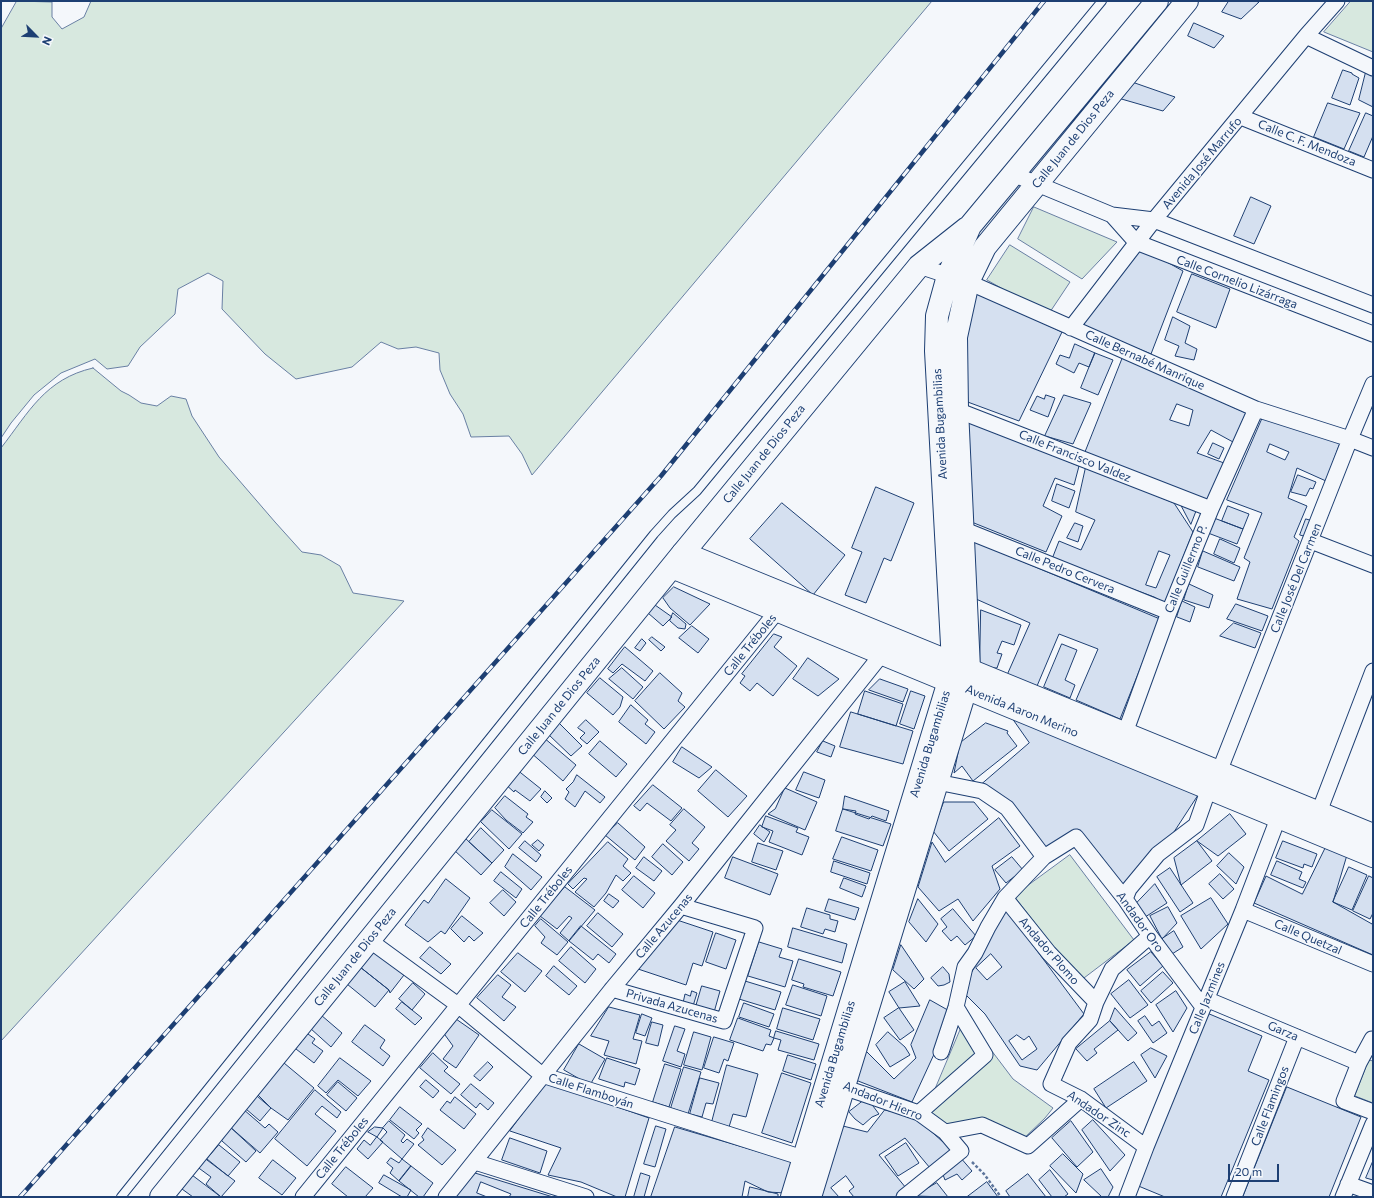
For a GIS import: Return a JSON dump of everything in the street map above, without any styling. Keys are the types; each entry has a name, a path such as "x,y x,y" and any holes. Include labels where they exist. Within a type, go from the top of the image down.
{"main road":[{"name":"Calle Juan de Dios Peza","path":"161,1197 677,560 919,266 970,226 1157,1"},
{"name":"Calle Juan de Dios Peza","path":"958,279 1187,1"},
{"name":"Calle Juan de Dios Peza","path":"958,279 970,226"},
{"name":"Avenida Bugambilias","path":"810,1197 836,1082 959,675 947,407 956,337 958,279"},
{"name":"Avenida Bugambilias","path":"792,1197 804,1158 836,1082 937,782 959,675 962,529 947,407"},
{"name":"Avenida Aaron Merino","path":"677,560 1282,808 1373,856"},
{"name":"Avenida Aaron Merino","path":"784,604 882,654 959,675 1125,733 1214,780"},
{"name":"Avenida Aaron Merino","path":"1282,808 1319,812 1373,835"}],"street":[{"name":"Avenida José Marrufo","path":"1071,328 1136,242 1241,117 1306,36 1337,1"},
{"path":"1306,36 1373,68"},
{"name":"Calle C. F. Mendoza","path":"1241,117 1373,170"},
{"name":"Calle Cornelio Lizárraga","path":"1013,174 1112,215 1154,220 1373,305"},
{"name":"Calle Cornelio Lizárraga","path":"1112,215 1136,242 1373,334"},
{"name":"Calle Bernabé Manrique","path":"919,266 958,279 1256,409 1350,439 1373,448"},
{"name":"Calle José Del Carmen","path":"1125,899 1129,889 1158,854 1196,825 1373,384"},
{"name":"Calle Francisco Valdez","path":"947,407 1211,510"},
{"name":"Calle Guillermo P.","path":"1125,733 1169,612 1211,510 1256,409"},
{"name":"Calle Pedro Cervera","path":"962,529 1169,612"},
{"path":"1310,541 1373,565"},
{"name":"Calle Tréboles","path":"303,1197 784,604"},
{"name":"Calle Azucenas","path":"446,1197 542,1075 681,906 882,654"},
{"path":"1319,812 1373,671"},
{"path":"937,782 982,791 1007,808 1044,857 1005,898 975,953 965,967 956,1007 941,1052"},
{"name":"Calle Jazmines","path":"1132,1196 1146,1147 1243,910 1282,808"},
{"name":"Andador Oro","path":"1044,857 1076,837 1125,899 1150,936 1204,1003"},
{"name":"Andador Plomo","path":"1005,898 1048,953 1096,1002"},
{"name":"Privada Azucenas","path":"612,989 724,1021 755,928 681,906"},
{"name":"Calle Quetzal","path":"1243,910 1373,964"},
{"path":"1096,1002 1112,969 1150,936"},
{"name":"Calle Flamboyán","path":"369,940 458,1005 542,1075 804,1158"},
{"name":"Andador Zinc","path":"1096,1002 1090,1020 1069,1043 1051,1084 1080,1099 1146,1147"},
{"name":"Garza","path":"1204,1003 1297,1037 1359,1063"},
{"path":"919,1113 984,1055 956,1007"},
{"name":"Calle Flamingos","path":"1234,1197 1297,1037"},
{"path":"1373,1039 1359,1063 1344,1101 1373,1112"},
{"name":"Andador Hierro","path":"836,1082 919,1113 945,1132 961,1151"},
{"path":"945,1132 982,1125 1028,1146 1080,1099"},
{"path":"1373,1124 1346,1190 1373,1193"},
{"path":"904,1197 961,1151"},
{"path":"475,1162 586,1197"}],"lane":[{"path":"121,1197 654,534 672,514 697,491 1102,1"}],"path":[{"path":"961,1151 984,1174 1001,1197"}],"shaded area":[{"path":"17,1 52,2 52,17 62,29 84,17 91,1 932,1 532,475 522,454 509,436 471,437 463,414 450,394 440,370 439,353 416,347 398,349 381,342 352,367 296,379 265,354 222,309 223,281 208,273 178,289 175,314 140,347 128,366 107,369 95,359 61,373 34,395 1,438 1,29"},
{"path":"1351,1 1373,1 1373,52 1324,32"},
{"path":"1034,207 1117,242 1082,279 1018,239"},
{"path":"1010,245 1070,282 1048,315 987,280"},
{"path":"93,368 121,391 141,403 157,406 171,396 186,399 192,416 219,457 302,552 321,555 340,566 353,593 404,601 1,1041 1,448 30,410 50,389 62,380 76,373"},
{"path":"1070,855 1134,940 1080,981 1014,896"},
{"path":"962,1026 982,1038 1013,1079 1053,1108 1045,1118 1020,1142 955,1125 935,1123 926,1111"},
{"path":"1369,1060 1373,1061 1373,1103 1355,1096"}],"building":[{"path":"1229,1 1259,2 1241,19 1222,12"},
{"path":"1194,23 1224,36 1214,48 1188,36"},
{"path":"1367,68 1373,71 1373,107 1359,100"},
{"path":"1343,70 1352,73 1359,78 1350,105 1332,98"},
{"path":"1132,82 1175,97 1163,111 1118,98"},
{"path":"1328,103 1360,113 1344,149 1314,137"},
{"path":"1366,113 1373,116 1373,136 1364,157 1349,151"},
{"path":"1251,197 1271,206 1254,244 1234,236"},
{"path":"1142,248 1183,271 1151,354 1080,325"},
{"path":"1192,274 1230,289 1216,328 1177,312"},
{"path":"974,291 1062,332 1019,421 965,401 964,336"},
{"path":"1173,317 1190,326 1185,343 1197,349 1194,360 1175,356 1179,346 1165,340"},
{"path":"1075,344 1095,353 1089,367 1079,363 1074,373 1056,364 1060,355 1069,358"},
{"path":"1095,353 1113,360 1098,395 1081,388"},
{"path":"1123,357 1246,413 1233,442 1211,430 1197,453 1224,463 1207,500 1085,453"},
{"path":"1046,395 1055,398 1048,417 1030,410 1037,396 1044,399"},
{"path":"1064,395 1091,403 1073,444 1045,436"},
{"path":"1177,404 1193,410 1189,426 1170,420"},
{"path":"1263,417 1340,443 1326,481 1297,468 1288,498 1307,506 1294,537 1299,541 1272,609 1237,599 1250,562 1244,558 1262,513 1227,500"},
{"path":"963,418 1079,466 1074,485 1055,478 1043,506 1062,516 1046,552 969,521"},
{"path":"1213,443 1224,448 1219,459 1208,454"},
{"path":"1270,444 1289,452 1285,460 1267,452"},
{"path":"1086,467 1174,503 1193,532 1165,603 1154,597 1052,559 1059,541 1081,550 1095,520 1076,512"},
{"path":"1298,475 1316,482 1313,489 1310,488 1306,496 1291,492"},
{"path":"1057,484 1075,491 1069,508 1052,501"},
{"path":"876,487 914,503 891,561 884,558 866,603 845,595 862,552 852,548"},
{"path":"782,503 845,555 813,595 750,539"},
{"path":"1181,505 1196,511 1191,524"},
{"path":"1228,506 1249,514 1243,529 1222,521"},
{"path":"1214,518 1243,529 1237,544 1208,533"},
{"path":"1306,519 1313,521 1307,537 1300,535"},
{"path":"1075,523 1083,526 1078,542 1067,538"},
{"path":"1220,539 1240,548 1234,563 1214,554"},
{"path":"971,540 1160,619 1120,719 1076,700 1098,649 1059,634 1037,686 1007,675 1030,623 976,599"},
{"path":"1159,551 1170,555 1156,588 1146,585"},
{"path":"1203,551 1240,567 1234,581 1198,567"},
{"path":"1189,584 1213,595 1209,608 1184,600"},
{"path":"674,587 710,604 690,625 670,608 663,598"},
{"path":"1182,601 1195,607 1190,622 1177,617"},
{"path":"1236,604 1268,616 1262,631 1227,619"},
{"path":"655,605 672,617 663,626 648,613"},
{"path":"981,610 1021,625 1014,645 1002,641 997,653 1002,654 997,668 980,668"},
{"path":"673,613 686,624 685,629 678,628 670,621"},
{"path":"1234,623 1261,633 1255,648 1220,636"},
{"path":"692,626 709,639 698,653 679,638"},
{"path":"774,634 782,637 774,647 797,666 773,696 757,683 750,691 740,683 745,676 742,674"},
{"path":"652,637 665,647 661,651 649,640"},
{"path":"642,639 646,643 640,651 635,648"},
{"path":"1062,644 1077,650 1065,680 1075,685 1070,698 1044,687"},
{"path":"625,647 653,671 645,681 622,664 613,673 608,669"},
{"path":"808,658 839,679 818,696 793,679"},
{"path":"622,668 643,687 633,699 609,679"},
{"path":"660,673 682,693 678,701 685,707 664,729 635,701"},
{"path":"600,678 623,697 620,707 613,715 587,693"},
{"path":"880,679 908,689 903,702 869,690"},
{"path":"865,691 903,704 896,726 858,714"},
{"path":"911,691 925,696 914,729 900,724"},
{"path":"631,705 648,720 645,724 655,732 646,744 619,722"},
{"path":"851,712 913,731 903,764 840,747"},
{"path":"1008,712 1200,792 1172,835 1121,890 1076,837 1041,849 978,787 1029,743"},
{"path":"586,720 599,732 587,744 580,738 585,733 578,728"},
{"path":"559,723 582,746 571,756 548,734"},
{"path":"986,723 1008,731 1007,733 1017,746 973,781 962,766 954,773 960,743"},
{"path":"543,737 576,765 563,781 530,752"},
{"path":"600,741 627,764 616,777 589,754"},
{"path":"823,741 835,746 831,757 817,752"},
{"path":"682,747 712,767 699,778 673,762"},
{"path":"516,769 541,789 530,801 515,790 514,792 504,783"},
{"path":"716,770 747,796 728,817 698,791"},
{"path":"804,772 825,780 819,798 796,790"},
{"path":"577,775 605,797 600,803 585,791 575,807 565,799 569,792 566,789"},
{"path":"653,785 682,808 671,821 647,803 640,811 634,806"},
{"path":"785,788 817,802 805,830 768,814 775,809"},
{"path":"545,791 552,798 547,803 541,797"},
{"path":"505,796 528,814 526,817 533,822 523,833 506,820 495,808"},
{"path":"845,796 889,811 886,821 872,816 869,819 855,814 856,811 843,809"},
{"path":"944,802 974,802 988,819 949,851 933,831"},
{"path":"684,809 705,827 692,843 699,849 689,861 666,841 676,830 670,825"},
{"path":"843,809 891,824 883,846 836,831"},
{"path":"492,810 522,834 509,849 481,822"},
{"path":"1230,814 1246,834 1218,856 1197,841"},
{"path":"766,816 798,828 796,832 809,837 802,855 769,842 773,831 762,827"},
{"path":"999,818 1020,846 992,866 1000,889 973,921 958,899 939,911 918,887 932,842 945,862"},
{"path":"618,823 645,847 635,860 605,835"},
{"path":"760,825 770,832 764,842 754,834"},
{"path":"481,828 504,850 492,863 469,842"},
{"path":"842,837 878,850 871,871 833,859"},
{"path":"465,838 492,863 481,875 454,850"},
{"path":"538,840 544,845 539,851 532,845"},
{"path":"525,841 541,855 536,862 519,848"},
{"path":"1197,841 1212,861 1181,885 1174,858"},
{"path":"1283,841 1317,854 1312,867 1304,864 1303,868 1276,858"},
{"path":"608,842 628,859 623,866 631,873 623,881 616,875 606,893 594,907 575,892 587,879 584,878 573,889 568,884"},
{"path":"758,843 783,851 776,870 752,862"},
{"path":"663,844 683,862 672,875 652,857"},
{"path":"1326,847 1347,855 1333,902 1372,924 1373,922 1373,955 1254,903 1266,876 1302,894"},
{"path":"1229,853 1244,867 1236,884 1217,866"},
{"path":"513,854 542,877 531,890 505,867"},
{"path":"644,857 662,871 654,881 636,868"},
{"path":"733,857 778,874 770,895 725,878"},
{"path":"1012,857 1023,870 1006,883 995,870"},
{"path":"834,861 870,873 867,884 831,872"},
{"path":"1277,861 1302,872 1299,879 1306,882 1303,888 1271,875"},
{"path":"1349,867 1367,875 1352,910 1333,902"},
{"path":"1170,868 1193,903 1180,912 1157,877"},
{"path":"501,872 522,889 516,898 494,881"},
{"path":"1220,874 1234,889 1223,899 1209,884"},
{"path":"634,876 655,893 643,908 622,890"},
{"path":"1369,876 1373,878 1373,913 1370,919 1353,911"},
{"path":"844,878 866,886 862,897 840,888"},
{"path":"446,879 470,898 445,934 441,931 428,942 405,925 424,900 428,903"},
{"path":"1155,884 1167,903 1142,919 1134,906"},
{"path":"565,887 595,910 569,941 560,933 572,918 569,916 557,929 540,916"},
{"path":"503,890 516,902 504,916 490,903"},
{"path":"609,894 619,901 613,908 604,901"},
{"path":"1211,898 1228,924 1201,949 1181,916"},
{"path":"829,899 859,908 855,920 825,911"},
{"path":"918,899 938,924 926,942 909,922"},
{"path":"1168,907 1177,923 1162,939 1150,916"},
{"path":"807,908 830,915 830,919 838,921 835,932 825,929 823,934 801,927"},
{"path":"953,909 976,936 965,945 957,936 951,941 942,931 947,927 941,919"},
{"path":"1006,909 1084,1014 1037,1070 1020,1066 985,1014 962,991"},
{"path":"598,913 623,934 612,947 587,926"},
{"path":"462,916 483,933 474,941 469,936 464,942 451,929"},
{"path":"541,919 568,942 557,955 541,943 545,937 535,926"},
{"path":"677,920 713,932 702,966 693,963 686,985 638,969"},
{"path":"581,926 616,954 609,963 598,954 593,960 569,941"},
{"path":"793,928 847,944 842,963 788,947"},
{"path":"1174,931 1183,947 1172,954 1162,939"},
{"path":"716,933 736,940 726,969 706,962"},
{"path":"759,942 782,949 779,957 793,961 785,987 748,976"},
{"path":"901,945 924,979 914,989 893,970"},
{"path":"430,947 451,964 441,974 420,958"},
{"path":"571,947 596,969 585,983 559,961"},
{"path":"372,950 404,975 390,993 389,990 360,967"},
{"path":"1151,952 1163,966 1140,986 1127,970"},
{"path":"518,953 542,971 525,992 501,972"},
{"path":"991,954 1002,967 987,980 976,968"},
{"path":"799,959 841,972 833,996 803,987 804,984 792,980"},
{"path":"554,966 577,986 569,995 546,976"},
{"path":"360,967 389,990 375,1007 347,984"},
{"path":"943,967 949,974 950,982 938,986 931,978"},
{"path":"1163,972 1173,983 1151,1003 1141,991"},
{"path":"498,975 511,985 502,997 516,1007 504,1021 477,998"},
{"path":"1129,980 1148,1005 1130,1018 1111,994"},
{"path":"745,981 781,992 775,1010 739,999"},
{"path":"905,982 920,1006 899,1008 889,992"},
{"path":"413,983 425,994 412,1010 399,999"},
{"path":"793,985 827,996 821,1016 786,1005"},
{"path":"702,986 720,991 713,1016 695,1010"},
{"path":"692,991 697,993 693,1006 683,1003 685,994 690,996"},
{"path":"1176,991 1187,1008 1173,1032 1156,1005"},
{"path":"930,1000 953,1013 912,1102 853,1079 864,1049 894,1079 916,1058 911,1045"},
{"path":"402,1002 422,1018 415,1025 396,1009"},
{"path":"744,1003 774,1014 769,1027 739,1017"},
{"path":"609,1007 640,1015 633,1039 642,1041 636,1064 604,1055 609,1041 591,1036"},
{"path":"783,1008 820,1019 813,1040 777,1029"},
{"path":"899,1008 914,1030 900,1040 884,1018"},
{"path":"1115,1008 1137,1033 1128,1041 1110,1021"},
{"path":"1207,1013 1262,1036 1248,1071 1269,1080 1221,1197 1165,1197 1136,1185"},
{"path":"642,1014 652,1018 645,1036 636,1033"},
{"path":"321,1015 342,1033 331,1047 310,1028"},
{"path":"1145,1016 1152,1026 1159,1021 1167,1033 1153,1043 1138,1021"},
{"path":"738,1018 771,1030 769,1036 774,1038 771,1045 766,1044 763,1051 730,1040"},
{"path":"456,1019 479,1035 456,1068 443,1059 453,1046 445,1035"},
{"path":"1110,1021 1118,1030 1094,1049 1097,1053 1087,1061 1076,1049"},
{"path":"652,1022 663,1025 658,1046 646,1043"},
{"path":"365,1025 385,1040 380,1048 390,1056 383,1066 352,1042"},
{"path":"675,1026 685,1029 677,1051 685,1054 681,1067 663,1061"},
{"path":"776,1031 819,1044 814,1060 778,1050 781,1040 774,1038"},
{"path":"694,1032 711,1037 702,1070 684,1065"},
{"path":"888,1032 905,1047 910,1055 890,1067 876,1045"},
{"path":"308,1034 315,1039 312,1043 323,1051 314,1063 296,1049"},
{"path":"1017,1035 1024,1040 1029,1036 1037,1049 1022,1060 1009,1041"},
{"path":"714,1037 734,1043 728,1061 724,1059 719,1073 704,1068"},
{"path":"579,1044 605,1059 590,1085 564,1070"},
{"path":"1151,1048 1167,1056 1155,1078 1141,1055"},
{"path":"433,1053 448,1067 444,1071 460,1084 451,1094 420,1068"},
{"path":"788,1055 816,1064 811,1080 783,1071"},
{"path":"340,1058 371,1081 358,1096 338,1080 326,1093 318,1086"},
{"path":"607,1058 640,1069 635,1085 625,1082 624,1087 599,1079"},
{"path":"488,1062 493,1067 480,1081 474,1076"},
{"path":"1134,1062 1147,1081 1106,1108 1094,1089"},
{"path":"284,1063 314,1088 288,1120 271,1108 258,1095"},
{"path":"665,1064 681,1069 669,1107 653,1102"},
{"path":"727,1065 758,1074 746,1117 733,1114 729,1127 712,1122"},
{"path":"684,1067 701,1072 688,1114 671,1108"},
{"path":"782,1073 811,1083 792,1143 762,1133"},
{"path":"700,1078 719,1083 713,1104 706,1103 702,1117 690,1114"},
{"path":"426,1080 439,1091 433,1098 420,1087"},
{"path":"338,1082 357,1098 346,1111 327,1095"},
{"path":"546,1082 649,1118 625,1197 617,1197 581,1182 548,1175 561,1148 510,1131"},
{"path":"471,1084 494,1103 488,1110 480,1103 476,1108 461,1095"},
{"path":"1287,1087 1361,1117 1329,1197 1243,1197"},
{"path":"315,1090 341,1112 337,1118 322,1106 315,1114 336,1131 307,1166 275,1139"},
{"path":"257,1096 271,1108 260,1121 246,1109"},
{"path":"455,1097 476,1114 464,1129 440,1110 447,1101 450,1103"},
{"path":"867,1098 879,1114 872,1117 863,1125 849,1112"},
{"path":"400,1107 422,1124 416,1130 419,1133 414,1139 390,1120"},
{"path":"243,1109 265,1128 269,1124 278,1132 260,1153 229,1126"},
{"path":"885,1110 915,1117 952,1150 930,1168 905,1138 879,1155 906,1188 896,1197 818,1197 839,1125 867,1132"},
{"path":"1093,1120 1125,1155 1110,1171 1082,1130"},
{"path":"389,1121 405,1135 401,1141 403,1143 407,1139 414,1144 402,1159 380,1140 387,1132 383,1128"},
{"path":"1071,1121 1093,1152 1077,1167 1052,1138"},
{"path":"229,1126 256,1151 246,1162 222,1141"},
{"path":"656,1126 666,1129 655,1167 644,1164"},
{"path":"375,1127 383,1128 377,1137 368,1132"},
{"path":"675,1127 797,1163 785,1193 768,1192 745,1181 742,1197 651,1197"},
{"path":"428,1128 456,1150 442,1165 418,1145 424,1140 422,1137"},
{"path":"377,1137 383,1142 368,1159 357,1149 364,1140 370,1145"},
{"path":"510,1138 547,1151 540,1173 502,1160"},
{"path":"906,1143 919,1163 898,1176 885,1157"},
{"path":"219,1145 240,1162 228,1176 207,1159"},
{"path":"1063,1154 1083,1174 1076,1193 1050,1166"},
{"path":"203,1157 235,1181 221,1197 206,1184 211,1177 196,1166"},
{"path":"960,1157 972,1171 962,1180 957,1174 945,1180 942,1172"},
{"path":"391,1158 399,1163 402,1159 411,1166 399,1181 390,1173 393,1168 387,1163"},
{"path":"273,1160 296,1178 282,1195 259,1178"},
{"path":"1373,1161 1373,1180 1366,1178"},
{"path":"411,1166 433,1183 423,1197 419,1197 399,1181"},
{"path":"346,1167 373,1188 365,1197 348,1197 332,1184"},
{"path":"1101,1169 1113,1187 1108,1197 1102,1197 1084,1180"},
{"path":"1050,1170 1068,1194 1064,1197 1052,1197 1039,1180"},
{"path":"475,1173 553,1197 454,1197"},
{"path":"641,1173 650,1176 644,1197 634,1197"},
{"path":"1028,1174 1046,1197 1010,1197 1006,1191"},
{"path":"192,1175 221,1197 193,1197 182,1189"},
{"path":"384,1175 411,1190 407,1197 402,1197 379,1183"},
{"path":"846,1176 854,1187 849,1191 854,1197 839,1197 831,1188"},
{"path":"481,1182 511,1194 509,1197 487,1197 477,1193"},
{"path":"987,1182 998,1197 967,1197"},
{"path":"937,1183 948,1197 914,1196"},
{"path":"750,1187 778,1194 778,1197 748,1197"}],"railway":[{"path":"20,1197 661,476 1044,1"}]}
